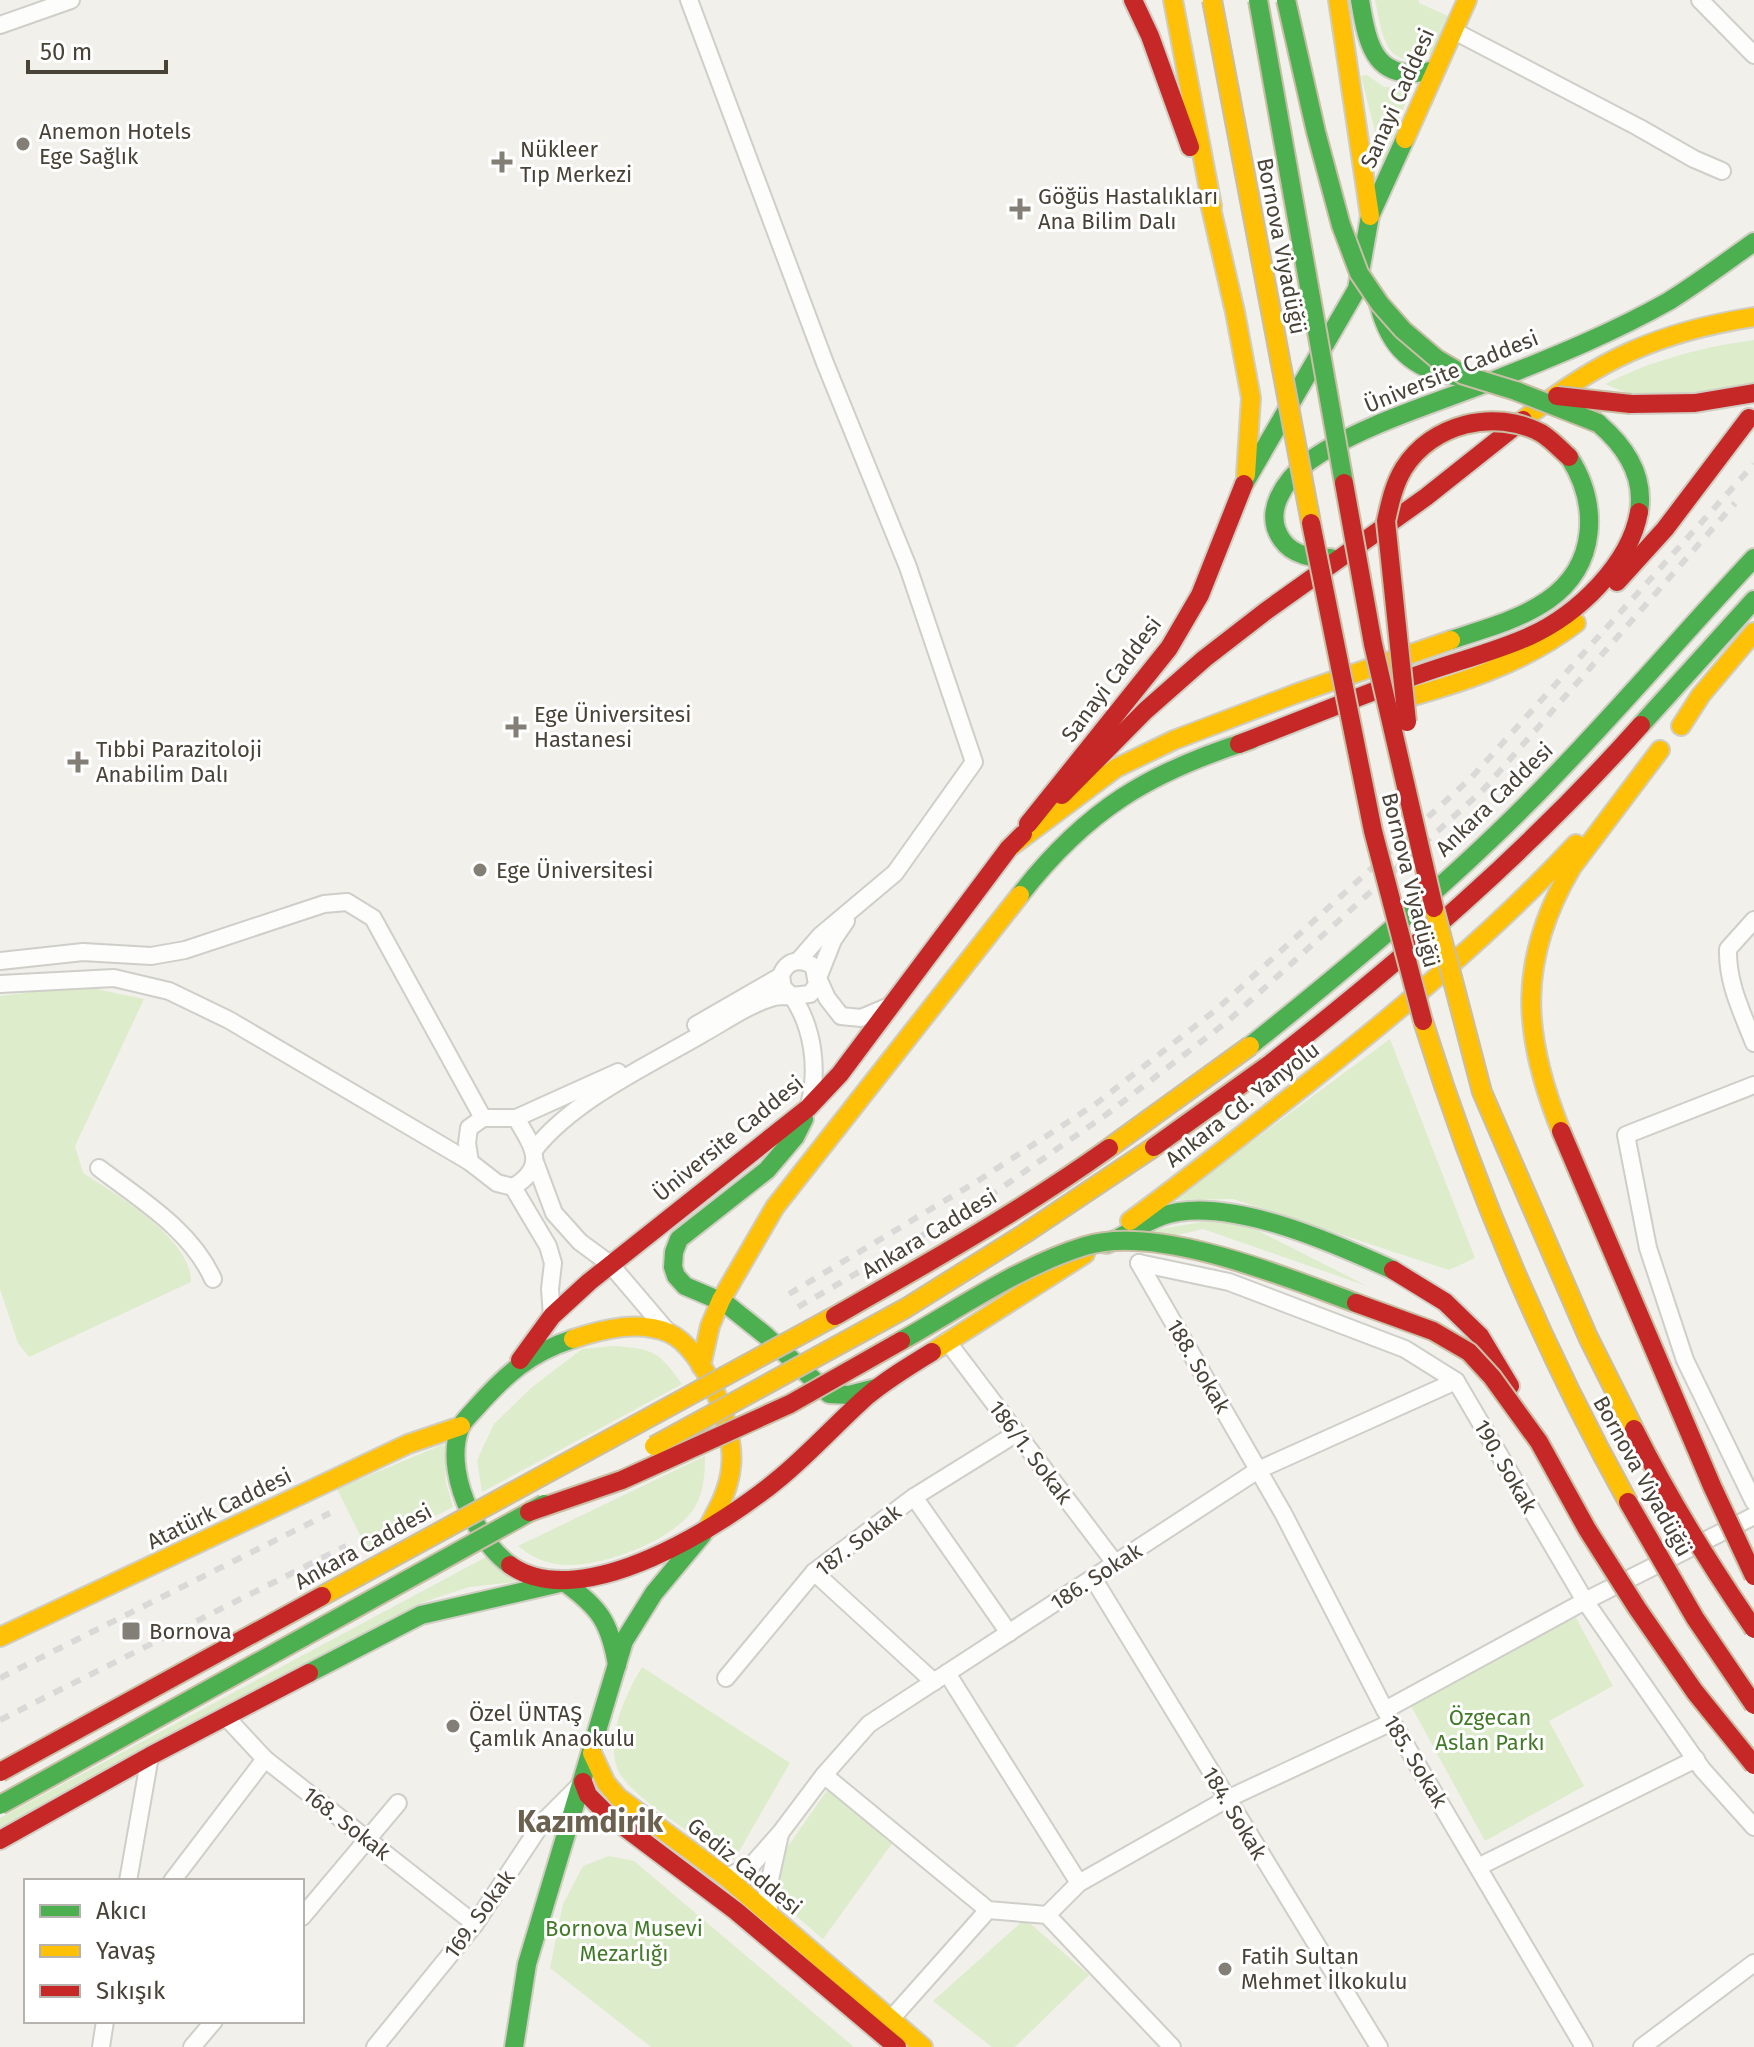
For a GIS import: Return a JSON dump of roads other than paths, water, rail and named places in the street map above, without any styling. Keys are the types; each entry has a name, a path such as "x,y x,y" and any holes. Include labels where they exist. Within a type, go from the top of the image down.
{"main road":[{"path":"1133,0 1150,36 1212,206"},
{"path":"1173,0 1251,398 1246,480"},
{"name":"Bornova Viyadüğü","path":"1212,0 1359,767 1398,935 1440,1079 1489,1211 1536,1325 1569,1392 1644,1532 1727,1668 1754,1705"},
{"name":"Bornova Viyadüğü","path":"1258,0 1373,644 1422,863 1482,1092 1588,1337 1655,1470 1717,1575 1754,1629"},
{"path":"701,1366 710,1326 725,1292 775,1207 1036,874 1079,828 1123,795 1182,767 1449,663 1516,641 1550,625 1581,599 1630,545 1643,504 1635,467 1623,447 1598,423 1516,391 1464,375 1437,359 1403,330 1359,273 1341,225 1319,145 1286,0"},
{"path":"1338,0 1370,216 1373,275 1382,323 1389,338 1401,353 1426,369 1450,376 1520,371"},
{"path":"1360,0 1365,33 1385,66 1405,75 1435,70"},
{"name":"Sanayi Caddesi","path":"1370,216 1467,0"},
{"path":"1246,480 1357,289 1370,216"},
{"name":"Üniversite Caddesi","path":"1347,554 1307,558 1291,549 1273,524 1273,510 1295,473 1316,456 1360,433 1586,342 1660,305 1754,242"},
{"path":"1009,848 1174,685 1287,596 1590,372 1653,340 1722,321 1754,317"},
{"path":"1516,391 1631,404 1695,403 1754,393"},
{"path":"1239,744 1451,686 1549,644 1591,609 1665,529 1749,418"},
{"path":"1009,848 1116,768 1174,740 1295,694 1509,620 1539,606 1566,584 1583,558 1591,534 1592,512 1586,489 1569,457 1543,434 1503,421 1481,420 1456,426 1426,443 1405,467 1393,491 1386,521 1422,863"},
{"name":"Sanayi Caddesi","path":"1009,848 1169,648 1200,595 1246,480"},
{"name":"Ankara Caddesi","path":"0,1772 766,1354 931,1261 1068,1177 1250,1046 1494,837 1571,758 1754,558"},
{"path":"0,1805 529,1512 821,1357 938,1289 1135,1163 1363,991 1512,856 1600,770 1754,600"},
{"path":"1681,726 1701,695 1754,632"},
{"name":"Ankara Cd. Yanyolu","path":"707,1529 784,1475 879,1387 1080,1257 1174,1189 1410,1002 1490,933 1555,867 1681,726 1754,653"},
{"path":"1660,750 1570,870 1545,922 1533,973 1534,1048 1544,1090 1712,1486 1754,1576"},
{"name":"Üniversite Caddesi","path":"515,1368 552,1316 610,1264 808,1108 840,1074 1009,848"},
{"path":"808,1108 800,1129 772,1164 752,1184 679,1239 673,1260 676,1276 690,1289 725,1292 753,1324 829,1394 849,1395 879,1387"},
{"path":"1080,1257 1162,1216 1185,1211 1235,1212 1391,1269 1445,1302 1480,1336 1505,1376 1587,1529 1637,1608 1695,1692 1754,1765"},
{"path":"529,1512 622,1480 790,1404 1044,1261 1088,1245 1126,1241 1187,1247 1310,1286 1433,1331 1469,1352 1492,1377 1539,1442"},
{"path":"514,2047 527,1964 592,1753 624,1641 647,1603 707,1529 732,1479 733,1458 724,1416 701,1366 668,1333 642,1327 608,1330 561,1342 515,1368 486,1395 461,1426 456,1455 459,1482 478,1529 491,1549 508,1564 531,1575 564,1582 595,1604 611,1635 617,1665"},
{"name":"Atatürk Caddesi","path":"0,1637 408,1444 461,1426"},
{"path":"0,1840 150,1756 421,1615 614,1572 656,1558 707,1529"},
{"name":"Gediz Caddesi","path":"592,1753 606,1783 618,1797 726,1877 923,2047"},
{"name":"Gediz Caddesi","path":"583,1782 588,1795 607,1814 736,1911 897,2047"}],"street":[{"path":"0,25 71,0"},
{"path":"470,1162 467,1143 469,1128 483,1118 516,1118 606,1079 781,976 788,964 799,960 820,936 895,873 974,762 908,567 825,363 689,0"},
{"path":"1700,0 1754,55"},
{"path":"1454,31 1722,171"},
{"path":"0,961 83,952 151,956 185,950 324,904 347,902 373,918 483,1118"},
{"path":"513,1187 529,1177 534,1156 543,1139 572,1114 617,1083 763,1001 777,996 804,997 810,994 817,985 833,940 856,907"},
{"path":"1754,920 1728,949 1730,981 1754,1043"},
{"path":"799,960 814,967 827,998 841,1016 861,1018 891,1006"},
{"path":"781,976 783,988 792,996 808,1026 812,1044 812,1091 808,1108"},
{"path":"0,984 114,978 169,991 229,1020 470,1162 497,1183 513,1187 548,1246 553,1263 550,1289 552,1316"},
{"path":"1754,1085 1626,1135 1648,1248 1685,1360 1754,1502"},
{"path":"516,1118 534,1156 554,1213 580,1242 610,1264 668,1333"},
{"path":"99,1168 183,1233 207,1265 213,1279"},
{"name":"190. Sokak","path":"1139,1263 1229,1282 1405,1349 1456,1381 1585,1601 1696,1759 1754,1827"},
{"name":"188. Sokak","path":"1139,1263 1258,1470"},
{"name":"186/1. Sokak","path":"947,1341 1115,1563"},
{"name":"186. Sokak","path":"726,1877 751,1866 869,1724 1258,1470 1456,1381"},
{"name":"187. Sokak","path":"726,1678 814,1572 914,1497 1017,1433"},
{"name":"185. Sokak","path":"1258,1470 1388,1716 1584,2047"},
{"path":"914,1497 1009,1633"},
{"path":"1047,1915 1079,1883 1227,1799 1388,1716 1585,1601 1754,1516"},
{"path":"814,1572 941,1678 1079,1883"},
{"name":"184. Sokak","path":"1093,1578 1379,2047"},
{"name":"168. Sokak","path":"225,1716 265,1759 475,1924"},
{"path":"128,1879 150,1756"},
{"path":"174,1879 265,1759"},
{"path":"1478,1867 1696,1759"},
{"path":"824,1775 988,1910 1047,1915 1172,2047"},
{"name":"169. Sokak","path":"375,2047 475,1924 542,1823 583,1782"},
{"path":"304,1915 398,1803"},
{"name":"186. Sokak","path":"770,1916 767,1893 781,1832"},
{"path":"891,2019 988,1910"},
{"path":"1642,2047 1754,1963"},
{"path":"101,2047 105,2023"},
{"path":"192,2047 212,2023"}],"railway":[{"path":"789,1294 976,1182 1097,1103 1217,1009 1472,777 1754,464"},
{"path":"798,1307 984,1200 1107,1114 1228,1021 1483,790 1735,503"},
{"path":"0,1678 330,1513"},
{"path":"0,1720 346,1546"}],"place":[{"name":"Anemon Hotels Ege Sağlık","path":"23,144"},
{"name":"Nükleer Tıp Merkezi","path":"502,162"},
{"name":"Göğüs Hastalıkları Ana Bilim Dalı","path":"1020,209"},
{"name":"Ege Üniversitesi Hastanesi","path":"516,727"},
{"name":"Tıbbi Parazitoloji Anabilim Dalı","path":"78,762"},
{"name":"Ege Üniversitesi","path":"480,870"},
{"name":"Bornova","path":"131,1631"},
{"name":"Özel ÜNTAŞ Çamlık Anaokulu","path":"453,1726"},
{"name":"Fatih Sultan Mehmet İlkokulu","path":"1225,1969"}],"district":[{"name":"Kazımdirik","path":"590,1822"}],"park label":[{"name":"Özgecan Aslan Parkı","path":"1490,1730"},
{"name":"Bornova Musevi Mezarlığı","path":"624,1940"}]}
